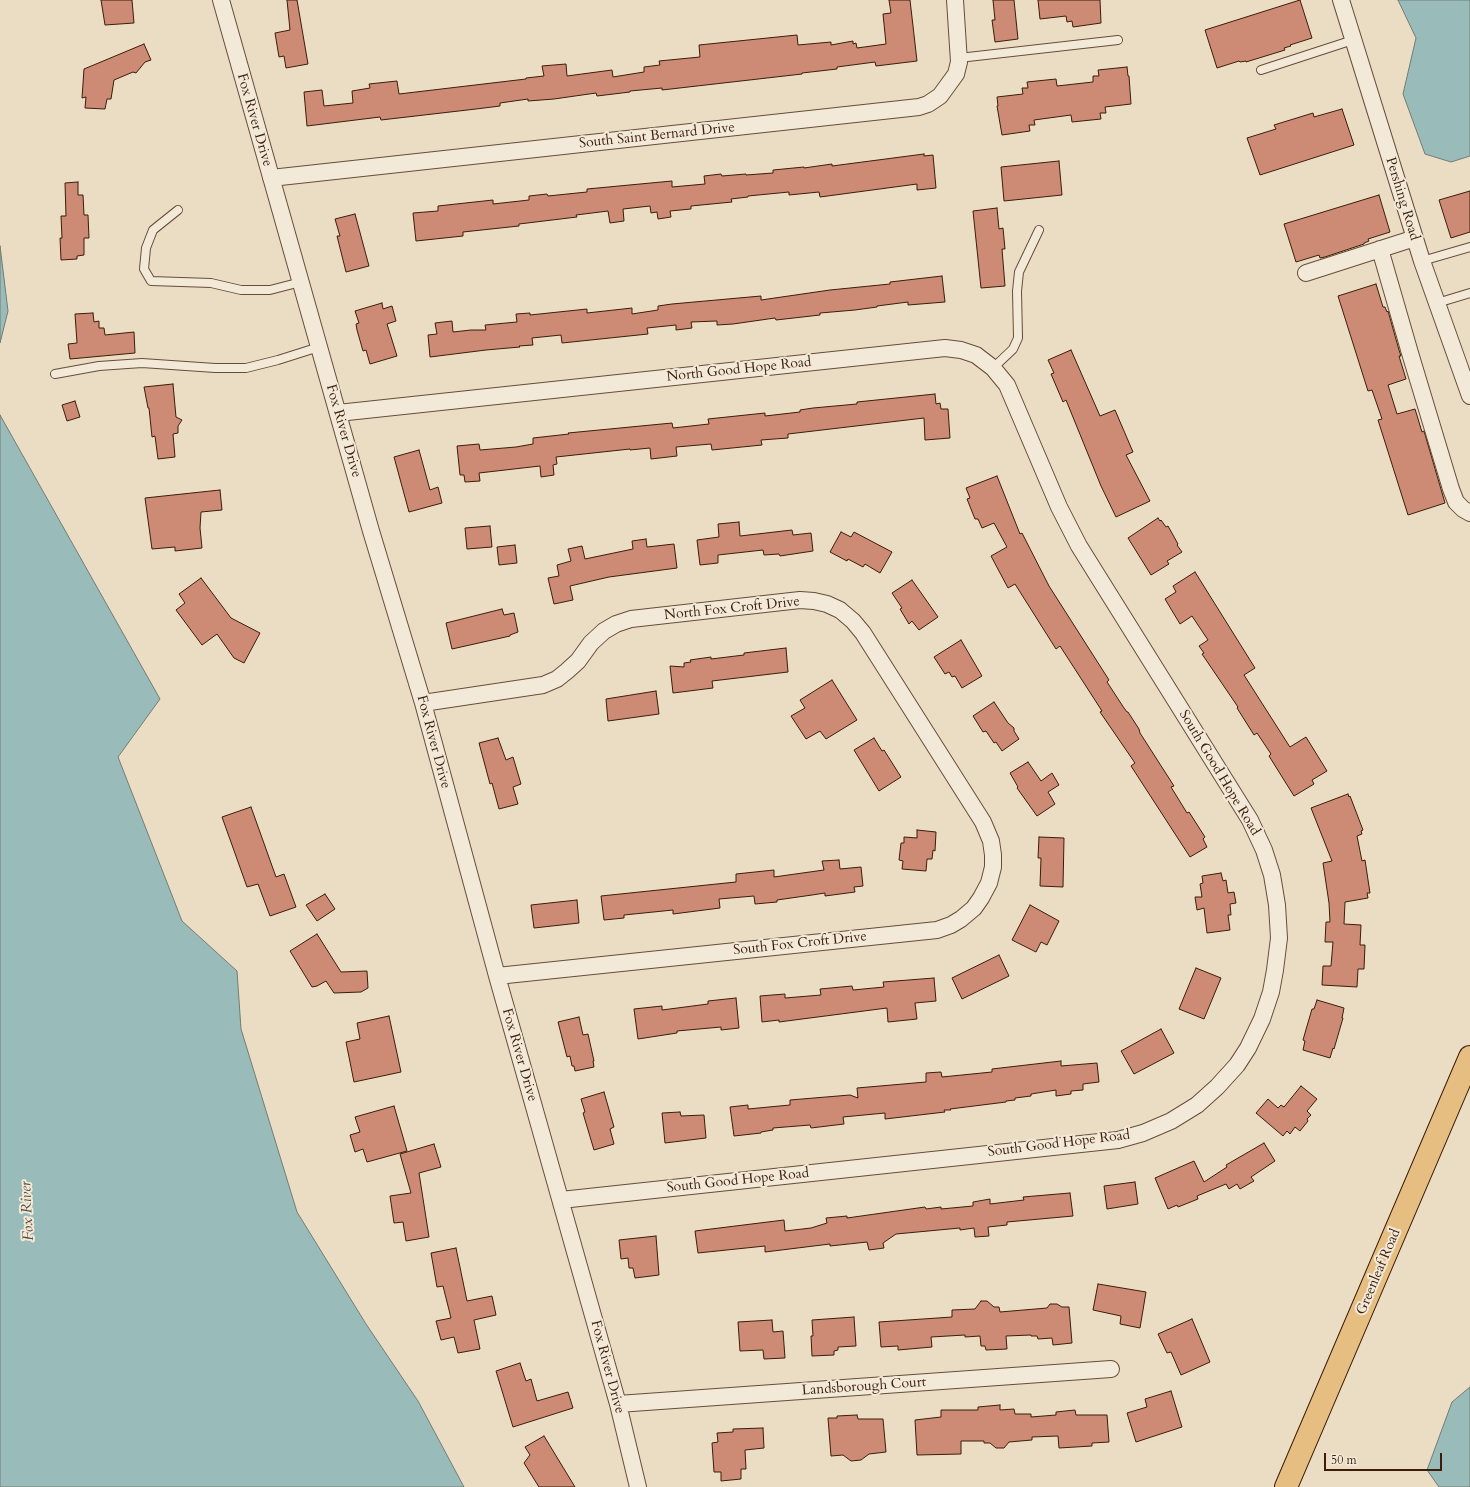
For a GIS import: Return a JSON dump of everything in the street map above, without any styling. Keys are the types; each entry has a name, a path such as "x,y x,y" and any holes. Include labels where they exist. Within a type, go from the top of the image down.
{"main road":[{"name":"Greenleaf Road","path":"1286,1487 1470,1057"}],"street":[{"name":"Fox River Drive","path":"221,0 422,703 497,976 618,1404 638,1487"},
{"name":"South Saint Bernard Drive","path":"271,178 920,107 928,104 940,96 956,74 959,58 955,0"},
{"name":"Pershing Road","path":"1341,0 1422,262 1470,396"},
{"path":"1306,273 1415,238"},
{"path":"1380,249 1451,489 1456,502 1470,513"},
{"name":"North Good Hope Road","path":"338,413 945,348 961,350 976,355 993,368 1007,385 1054,497"},
{"name":"South Good Hope Road","path":"560,1200 1118,1140 1144,1133 1171,1121 1190,1109 1217,1088 1237,1065 1248,1048 1262,1019 1271,992 1275,970 1279,938 1277,905 1272,875 1264,850 1250,820 1086,558 1054,497"},
{"name":"North Fox Croft Drive","path":"422,703 543,685 557,679 567,671 578,661 591,643 604,631 616,624 631,619 800,600 814,601 840,610 853,621 863,633 966,796"},
{"name":"South Fox Croft Drive","path":"497,976 937,930 951,925 974,908 982,898 989,882 993,867 991,841 987,830 966,796"},
{"name":"Landsborough Court","path":"618,1404 1110,1369"}],"lane":[{"path":"959,58 1118,40"},
{"path":"1261,70 1353,40"},
{"path":"178,210 153,230 146,248 144,269 151,281 211,283 241,290 270,290 301,282"},
{"path":"993,368 1013,349 1018,338 1017,291 1019,272 1039,230"},
{"path":"1422,262 1470,247"},
{"path":"1437,303 1470,293"},
{"path":"55,374 99,366 142,363 215,368 246,368 319,347"}],"water":[{"path":"1398,0 1470,0 1470,156 1451,162 1425,154 1403,94 1416,38"},
{"path":"0,246 8,311 0,343"},
{"name":"Fox River","path":"0,415 160,699 118,757 182,921 237,971 241,1029 297,1212 366,1324 418,1401 464,1487 0,1487"},
{"path":"1470,1387 1470,1487 1439,1487 1427,1470 1452,1402"}],"building":[{"path":"101,0 132,0 134,23 105,25"},
{"path":"287,0 297,0 308,64 286,68 284,56 279,57 275,33 290,30"},
{"path":"889,0 910,0 917,61 876,66 875,62 837,67 837,69 802,74 662,90 662,88 597,96 596,93 528,101 528,99 500,103 500,106 476,109 381,120 380,117 307,126 304,92 322,90 324,106 353,103 352,91 370,88 369,84 397,81 399,94 544,76 542,66 566,64 567,76 612,70 613,77 644,72 644,67 660,65 659,61 700,57 699,45 797,35 798,45 831,42 831,45 853,41 853,44 856,43 857,48 886,44 883,14 891,13"},
{"path":"993,0 1014,0 1018,39 995,42 992,20 995,20"},
{"path":"1038,0 1100,0 1101,23 1073,27 1072,21 1067,22 1066,16 1040,19"},
{"path":"1300,0 1312,38 1290,45 1291,46 1284,48 1285,50 1246,62 1239,61 1217,68 1205,30"},
{"path":"144,44 151,60 145,62 136,73 133,72 114,80 111,99 107,99 105,109 85,108 86,97 82,98 84,69"},
{"path":"1127,67 1131,104 1105,107 1106,113 1100,113 1101,119 1072,122 1071,115 1034,120 1035,125 1029,125 1030,131 1002,135 997,97 1023,94 1022,88 1028,88 1027,82 1056,79 1057,86 1093,82 1093,76 1099,76 1098,70"},
{"path":"1342,109 1354,145 1260,175 1247,138 1276,129 1274,125 1313,113 1314,117"},
{"path":"924,154 924,156 933,155 936,188 917,190 917,184 820,197 819,192 789,195 789,192 748,196 731,199 732,202 691,206 691,209 670,211 671,217 658,219 657,212 651,213 650,206 623,209 624,221 610,223 608,211 576,215 577,217 519,224 519,226 463,232 463,236 416,241 413,213 438,211 438,206 493,200 493,204 529,200 529,196 547,194 548,196 587,192 587,189 672,181 672,187 705,184 704,176 721,174 722,176 773,173 773,170 832,164 832,166"},
{"path":"1059,161 1062,195 1004,201 1001,167"},
{"path":"78,182 78,195 83,195 84,215 88,215 89,238 84,238 84,255 77,256 77,259 61,260 61,216 66,216 65,183"},
{"path":"1470,191 1470,232 1451,238 1439,200"},
{"path":"1379,195 1390,232 1368,239 1369,241 1364,244 1325,257 1320,258 1319,255 1296,262 1284,224"},
{"path":"997,208 999,229 1003,228 1005,249 1002,249 1005,286 981,288 973,211"},
{"path":"355,214 369,266 346,272 337,236 340,236 335,219"},
{"path":"942,276 945,302 908,305 908,302 855,310 820,313 820,315 776,320 775,318 733,324 717,325 717,321 691,322 692,328 676,330 676,325 647,328 648,334 562,343 561,335 532,338 533,345 430,357 428,335 437,334 435,323 452,321 453,332 486,330 485,325 517,322 516,314 530,313 530,315 587,309 587,313 632,308 632,314 658,310 658,306 672,304 761,296 761,300"},
{"path":"1376,284 1383,307 1385,307 1387,312 1388,311 1406,379 1388,385 1397,414 1415,409 1422,432 1424,431 1445,503 1408,515 1378,420 1382,419 1372,390 1368,391 1338,296"},
{"path":"382,303 383,309 392,306 396,321 387,324 397,356 370,364 366,350 363,351 357,330 356,324 359,323 355,311"},
{"path":"93,313 94,322 99,321 99,328 104,328 105,335 134,332 135,353 70,359 68,344 77,343 75,314"},
{"path":"1071,350 1100,416 1115,410 1133,452 1126,455 1150,501 1116,517 1101,486 1066,400 1063,402 1051,374 1054,373 1048,360"},
{"path":"173,384 176,417 182,420 178,426 178,433 173,434 175,457 158,459 155,436 152,437 149,408 144,387"},
{"path":"935,394 936,404 940,403 941,409 948,409 950,438 925,440 924,418 788,434 788,438 761,440 762,445 712,450 711,444 676,447 677,456 651,459 650,448 556,457 557,464 553,465 554,475 541,477 540,466 479,473 480,481 465,482 464,475 460,475 457,446 479,444 480,450 516,447 533,444 533,438 569,434 568,433 672,423 673,428 709,424 708,419 765,413 765,416 800,412 800,410 813,408 857,404 857,402"},
{"path":"75,401 80,417 67,421 62,405"},
{"path":"419,450 430,490 438,487 442,503 409,512 394,457"},
{"path":"997,476 1020,534 1022,533 1049,586 1109,680 1107,682 1139,729 1140,733 1174,786 1171,787 1187,813 1189,812 1205,837 1203,839 1207,847 1190,857 1131,766 1135,763 1100,712 1102,711 1060,646 1056,649 1015,584 1008,588 991,556 1007,547 994,523 982,528 978,519 975,519 967,499 970,498 966,488"},
{"path":"220,490 222,510 201,512 200,528 202,548 175,551 175,547 152,549 145,498"},
{"path":"1158,518 1166,527 1168,526 1182,552 1167,561 1169,564 1151,575 1128,538"},
{"path":"739,522 740,536 792,530 793,535 811,533 813,551 780,556 779,554 764,555 763,550 718,555 718,563 700,565 697,540 719,537 718,524"},
{"path":"490,526 492,547 467,549 465,528"},
{"path":"841,532 851,537 854,532 892,552 880,573 865,564 863,567 830,552"},
{"path":"646,539 647,547 674,544 677,568 609,577 570,586 573,600 554,604 548,578 559,576 557,565 571,561 568,549 582,546 585,559 633,549 632,541"},
{"path":"515,545 517,563 499,565 497,547"},
{"path":"1195,572 1255,668 1244,675 1288,744 1290,747 1306,737 1327,771 1312,780 1314,784 1294,796 1269,756 1271,754 1257,733 1254,735 1237,708 1238,707 1202,654 1204,653 1199,646 1208,640 1192,616 1180,624 1165,599 1176,592 1173,586"},
{"path":"201,578 231,618 260,633 244,663 234,658 217,634 202,645 176,610 185,603 179,594"},
{"path":"912,580 938,617 919,630 912,621 909,624 900,609 902,608 892,593"},
{"path":"502,609 504,615 514,613 518,632 510,636 452,649 446,623"},
{"path":"961,640 982,676 962,688 955,676 952,677 949,672 945,674 934,657"},
{"path":"786,648 788,672 712,681 713,688 673,693 670,666 684,667 684,663 691,662 690,660 744,655 744,653"},
{"path":"832,680 857,720 826,739 820,731 806,739 791,716 805,708 800,700"},
{"path":"656,691 659,714 608,721 606,699"},
{"path":"994,702 1008,723 1014,728 1014,731 1019,739 1002,751 996,742 994,743 986,731 983,732 973,716"},
{"path":"498,738 506,760 513,757 521,784 513,787 518,804 499,809 492,783 490,784 479,743"},
{"path":"874,738 882,751 884,750 901,777 879,791 854,750"},
{"path":"1028,762 1041,781 1052,773 1059,785 1048,792 1055,804 1037,816 1017,788 1018,787 1010,773"},
{"path":"1348,794 1363,830 1361,831 1362,834 1357,836 1362,861 1365,860 1370,893 1367,893 1368,898 1345,902 1344,924 1361,925 1360,945 1365,945 1364,969 1358,969 1357,987 1322,985 1323,966 1331,966 1333,942 1325,942 1326,922 1330,922 1329,903 1323,863 1332,861 1311,808"},
{"path":"251,807 276,877 284,874 296,907 270,916 258,884 247,887 222,817"},
{"path":"917,830 936,832 935,851 933,850 932,859 927,859 926,871 902,869 903,861 899,860 901,843 904,843 904,837 917,838"},
{"path":"1039,837 1064,838 1063,887 1040,886 1041,858 1038,858"},
{"path":"839,860 840,869 861,867 863,886 854,887 855,892 825,896 825,893 777,900 777,902 755,904 754,896 719,899 720,908 673,914 673,910 624,915 624,918 604,920 601,896 736,882 736,874 774,870 774,877 824,870 822,861"},
{"path":"1221,873 1223,881 1226,880 1228,893 1234,892 1236,903 1230,904 1231,915 1228,915 1230,930 1207,933 1204,908 1197,910 1195,897 1202,897 1200,884 1203,883 1202,876"},
{"path":"325,894 335,909 317,921 306,905"},
{"path":"577,900 579,923 534,928 531,905"},
{"path":"1030,905 1059,921 1047,945 1041,942 1036,952 1012,940"},
{"path":"317,934 341,972 367,971 368,988 361,992 334,993 326,981 312,987 290,951"},
{"path":"999,955 1009,976 962,999 952,978"},
{"path":"1196,968 1221,978 1204,1019 1179,1009"},
{"path":"934,978 936,1001 915,1003 917,1019 888,1022 887,1008 779,1022 779,1020 762,1022 760,996 785,994 785,998 821,995 820,989 852,986 853,990 884,987 883,982"},
{"path":"736,998 739,1028 721,1030 721,1027 677,1031 677,1033 638,1039 634,1009 662,1006 662,1010 708,1004 708,1001"},
{"path":"1317,1000 1344,1008 1343,1018 1330,1058 1303,1050 1305,1041 1303,1040 1312,1009 1314,1009"},
{"path":"389,1016 401,1072 354,1082 346,1042 360,1039 357,1023"},
{"path":"579,1017 583,1035 588,1034 594,1067 575,1071 574,1066 572,1066 570,1056 567,1057 558,1022"},
{"path":"1161,1029 1174,1053 1134,1074 1121,1051"},
{"path":"1061,1061 1061,1066 1097,1063 1099,1082 1083,1084 1083,1090 1071,1091 1071,1094 1056,1096 1056,1090 1031,1094 1031,1096 1015,1098 1015,1100 1006,1102 944,1110 945,1112 885,1119 885,1113 843,1117 844,1124 811,1128 810,1125 773,1128 773,1130 761,1133 734,1136 730,1107 748,1105 748,1109 790,1105 790,1100 850,1095 858,1098 857,1088 926,1082 926,1073 941,1072 942,1077 992,1072 992,1069"},
{"path":"1301,1086 1317,1099 1307,1111 1311,1115 1300,1131 1295,1127 1290,1134 1287,1131 1283,1136 1256,1113 1268,1099 1278,1108 1281,1105 1284,1107"},
{"path":"604,1092 614,1127 610,1129 614,1144 594,1150 583,1113 585,1112 581,1099"},
{"path":"394,1106 407,1151 367,1162 363,1149 355,1152 350,1135 360,1132 355,1117"},
{"path":"680,1112 681,1116 704,1115 706,1138 665,1143 662,1113"},
{"path":"1264,1143 1275,1161 1251,1177 1254,1181 1240,1189 1237,1184 1229,1189 1226,1184 1197,1196 1198,1199 1178,1207 1177,1205 1168,1209 1155,1178 1194,1161 1204,1182 1227,1167 1226,1165"},
{"path":"434,1144 441,1167 419,1173 429,1237 406,1241 403,1222 394,1223 390,1196 411,1193 400,1154"},
{"path":"1135,1182 1138,1204 1107,1209 1104,1186"},
{"path":"1070,1193 1073,1216 1007,1222 1007,1225 988,1227 989,1236 975,1237 974,1228 896,1234 883,1243 884,1248 869,1250 867,1242 830,1246 830,1244 765,1252 765,1246 698,1253 695,1231 784,1220 785,1231 811,1228 827,1223 826,1218 847,1216 847,1218 925,1207 926,1209 941,1207 941,1209 973,1206 973,1202 990,1199 990,1204 1024,1200 1023,1197"},
{"path":"656,1236 659,1275 635,1278 633,1268 629,1268 628,1258 621,1259 619,1240"},
{"path":"456,1248 467,1301 492,1296 496,1315 474,1320 480,1349 458,1353 454,1337 441,1340 436,1321 451,1318 443,1286 437,1287 431,1253"},
{"path":"1098,1284 1146,1292 1140,1328 1120,1324 1121,1316 1093,1310"},
{"path":"981,1301 987,1301 994,1307 999,1307 1000,1312 1047,1308 1050,1304 1069,1307 1072,1343 1053,1345 1052,1338 1038,1339 1037,1336 1031,1335 1006,1336 1007,1349 986,1350 985,1346 981,1346 980,1336 965,1337 965,1335 931,1337 932,1347 898,1350 898,1346 881,1347 879,1322 952,1317 952,1310 975,1309"},
{"path":"854,1317 856,1346 838,1347 838,1350 834,1351 834,1355 812,1356 812,1320"},
{"path":"1192,1319 1210,1362 1181,1375 1171,1352 1167,1353 1158,1334"},
{"path":"772,1320 773,1332 783,1331 785,1358 764,1359 763,1350 740,1351 738,1322"},
{"path":"520,1363 526,1381 531,1379 537,1401 568,1392 573,1408 513,1427 496,1371"},
{"path":"1171,1391 1182,1427 1136,1442 1127,1413 1147,1407 1145,1399"},
{"path":"1000,1405 1000,1410 1014,1409 1015,1414 1031,1414 1031,1417 1056,1415 1056,1412 1075,1410 1076,1415 1107,1415 1109,1442 1092,1443 1092,1446 1059,1448 1058,1436 1032,1437 1032,1440 1009,1442 1004,1448 996,1448 990,1443 984,1443 984,1441 961,1441 961,1454 917,1455 915,1420 941,1417 941,1410 978,1410 978,1407"},
{"path":"857,1415 858,1419 883,1419 886,1452 869,1454 861,1460 851,1461 843,1455 831,1456 828,1418"},
{"path":"763,1428 764,1448 745,1450 746,1469 741,1469 741,1479 721,1481 721,1472 714,1472 712,1443 718,1442 717,1433 733,1432 733,1429"},
{"path":"544,1436 575,1487 539,1487 524,1463 530,1455 525,1447"}]}
